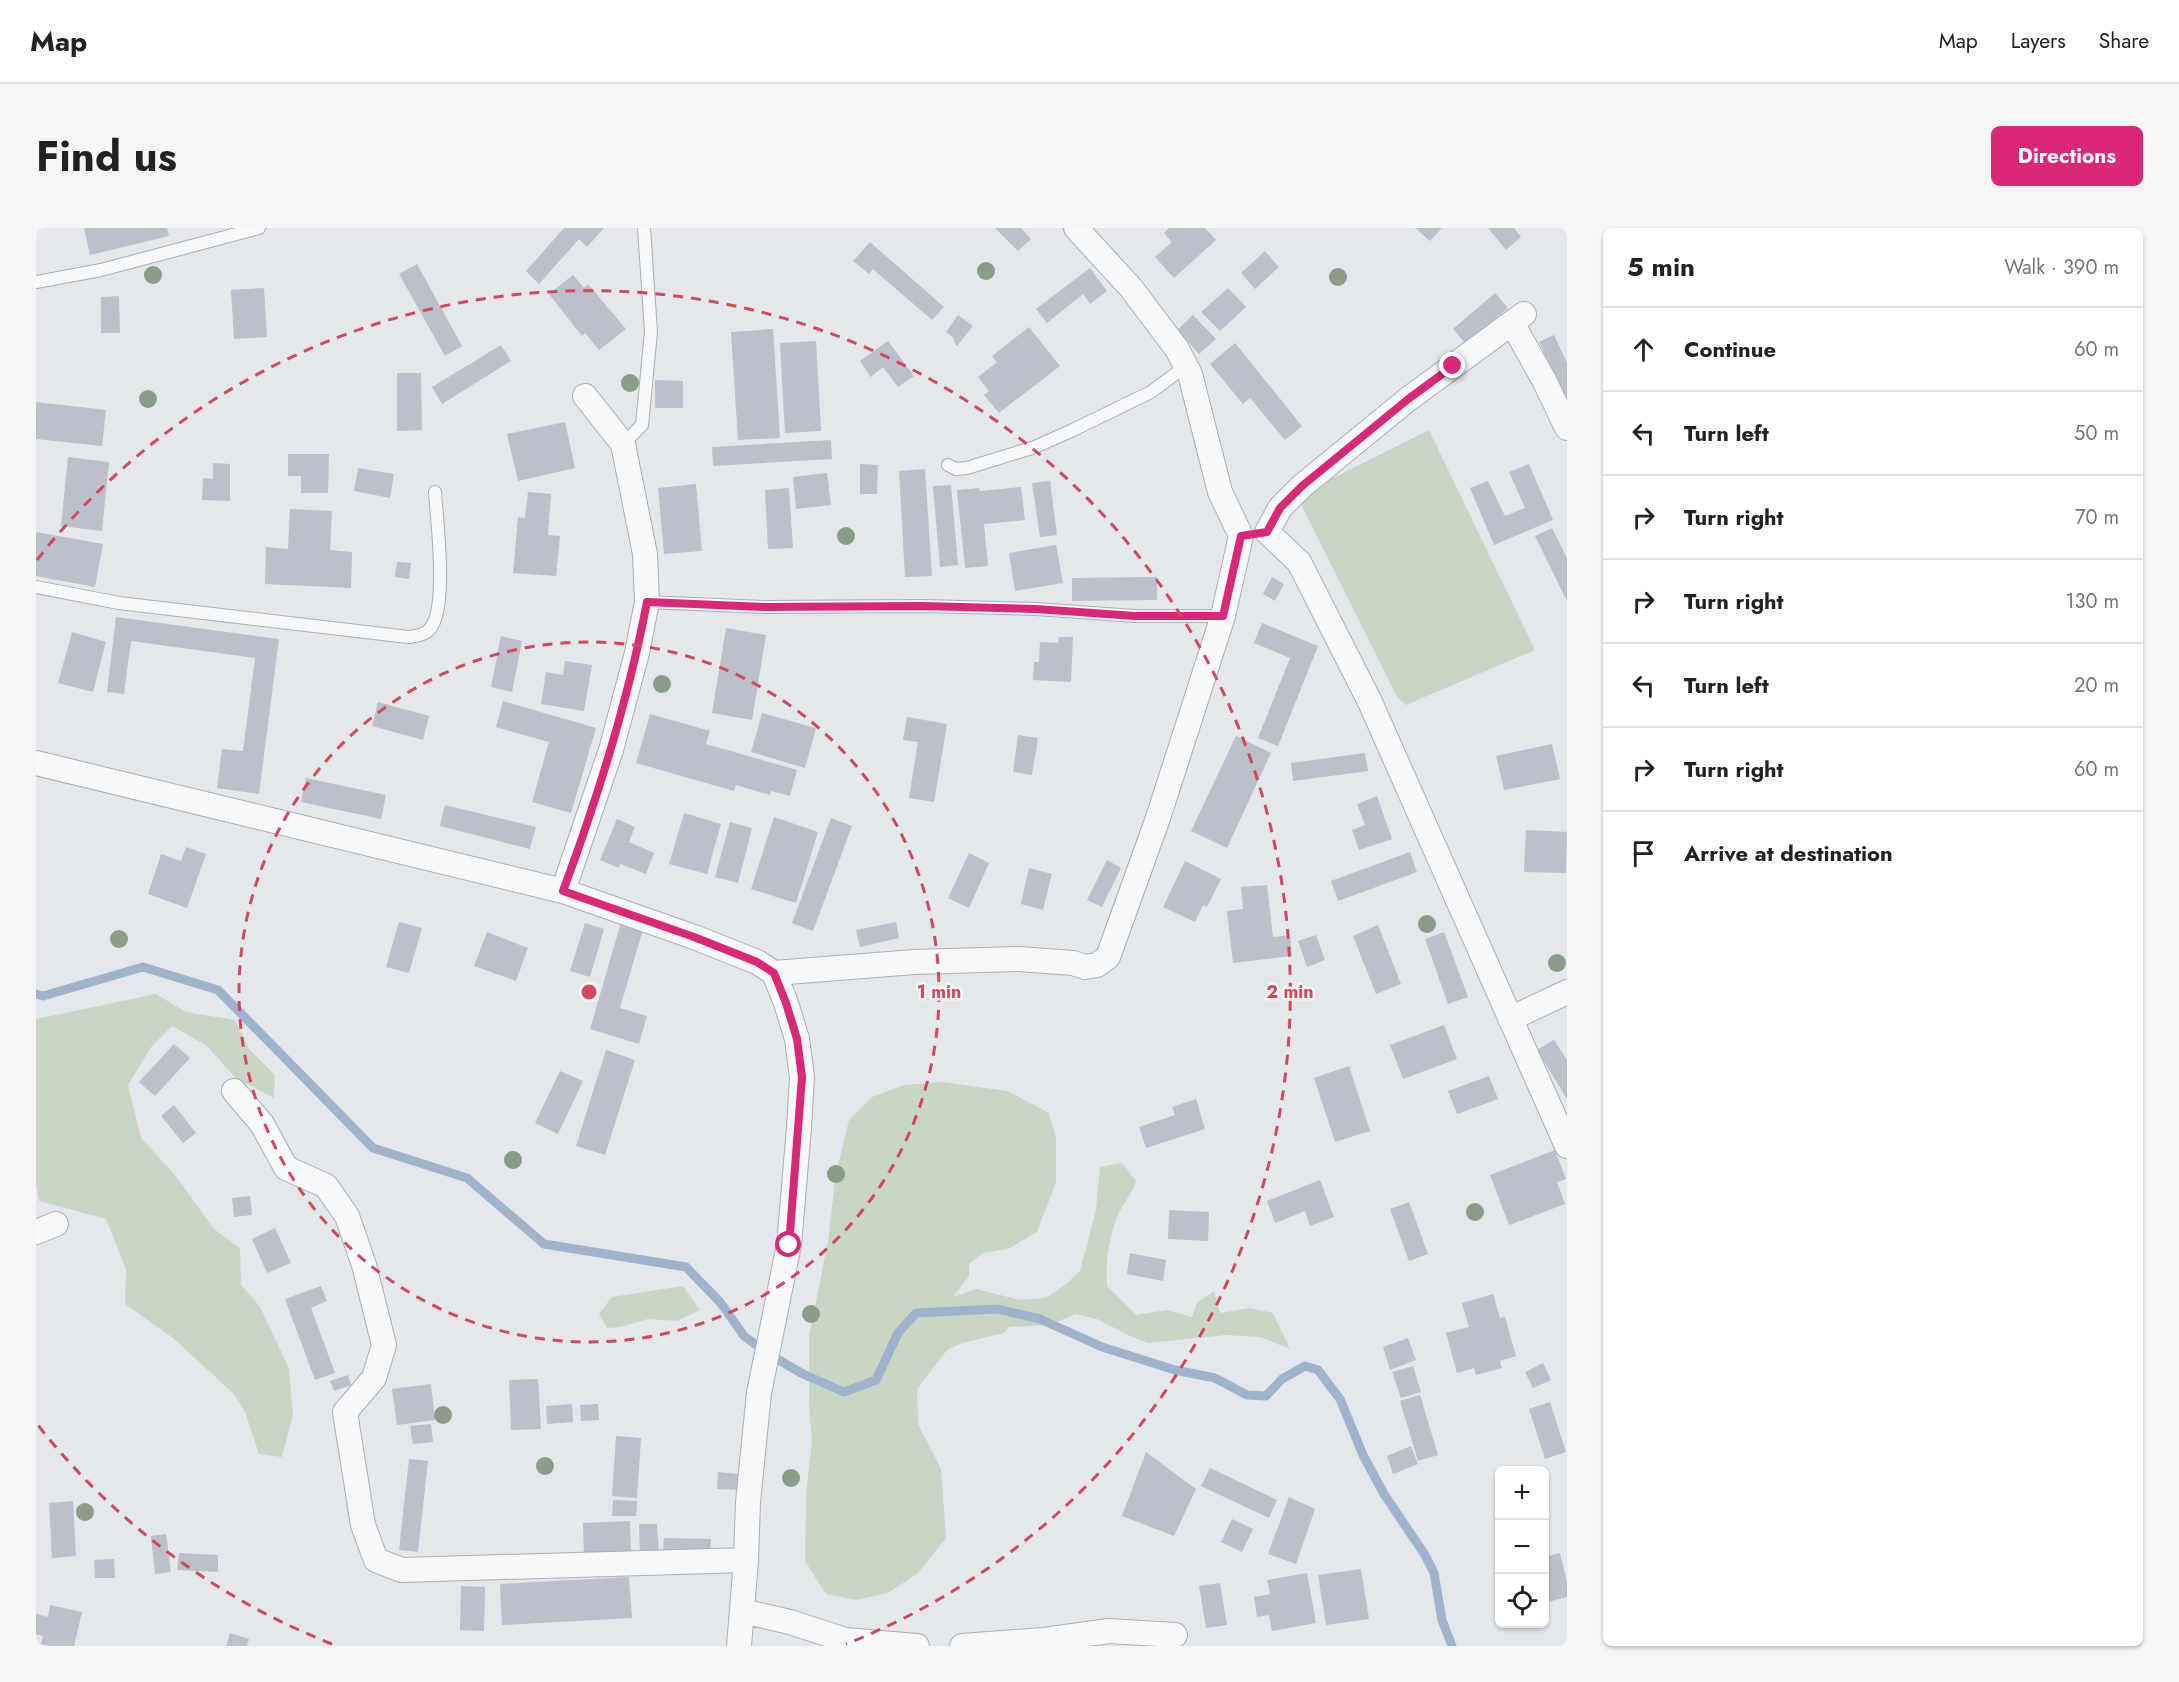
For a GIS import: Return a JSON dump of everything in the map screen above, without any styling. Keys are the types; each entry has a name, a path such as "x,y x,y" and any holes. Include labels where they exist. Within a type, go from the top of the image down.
{"street":[{"path":"774,973 914,962 1019,959 1073,963 1085,967 1097,965 1108,957 1158,818 1223,616 1241,536 1220,492 1190,375 1177,348 1131,288 1076,228"},
{"path":"1267,532 1280,508 1302,486 1407,400 1518,319 1567,428"},
{"path":"563,891 611,750 637,653 647,602 645,554 623,444 585,396"},
{"path":"1241,536 1267,532"},
{"path":"1267,532 1299,562 1370,702 1567,1146"},
{"path":"36,763 563,891 694,937 757,962 774,973 797,1039 801,1087 789,1245 759,1393 748,1502 739,1646"},
{"path":"1510,1018 1567,992"},
{"path":"234,1091 262,1124 286,1168 326,1186 347,1216 364,1265 384,1345 374,1378 345,1412 363,1526 376,1560 402,1570 746,1560"},
{"path":"742,1611 790,1622 845,1640 917,1646"},
{"path":"962,1646 1044,1640 1109,1632 1136,1639 1175,1635"}],"lane":[{"path":"36,282 101,270 259,228"},
{"path":"623,444 642,424 651,332 644,228"},
{"path":"948,465 956,469 967,468 1035,447 1151,392 1186,366"},
{"path":"36,586 119,603 408,637 421,636 432,626 438,607 441,580 435,492"},
{"path":"647,602 765,607 922,606 1036,609 1135,616 1223,616"}],"green space":[{"path":"1429,430 1535,650 1406,705 1397,697 1297,496"},
{"path":"156,994 186,1012 235,1020 249,1049 275,1075 274,1098 236,1078 207,1046 172,1026 152,1046 128,1085 141,1138 175,1175 214,1229 240,1248 241,1285 260,1307 289,1368 293,1414 282,1457 259,1454 245,1412 234,1394 173,1338 125,1304 126,1269 106,1219 39,1201 36,1184 36,1019"},
{"path":"942,1082 1008,1091 1049,1113 1056,1139 1056,1182 1037,1232 1008,1249 983,1253 969,1264 969,1276 953,1297 976,1289 1020,1300 1046,1298 1066,1284 1080,1271 1096,1210 1100,1167 1122,1163 1136,1181 1118,1215 1112,1233 1107,1259 1107,1286 1136,1315 1167,1310 1192,1317 1197,1303 1214,1291 1220,1313 1250,1308 1273,1313 1290,1349 1260,1337 1226,1335 1148,1343 1097,1319 1076,1314 1049,1325 1009,1327 1004,1333 962,1343 947,1350 917,1389 918,1424 941,1469 946,1538 918,1573 888,1593 856,1600 826,1594 805,1561 806,1495 812,1439 809,1404 809,1337 828,1241 836,1174 849,1120 872,1097 904,1085"},
{"path":"683,1286 700,1310 677,1321 648,1319 621,1327 607,1328 599,1314 612,1297"}],"building":[{"path":"84,228 167,228 169,236 90,255"},
{"path":"564,228 604,228 587,247 579,239 539,284 526,271"},
{"path":"995,228 1021,228 1031,239 1018,251"},
{"path":"1169,228 1205,228 1216,240 1174,278 1155,257 1172,242 1164,233"},
{"path":"1415,228 1442,228 1430,241"},
{"path":"1488,228 1514,228 1521,237 1506,250"},
{"path":"870,242 944,307 932,320 873,269 869,274 853,261"},
{"path":"1265,251 1279,267 1255,289 1241,273"},
{"path":"417,264 462,346 445,356 399,274"},
{"path":"1090,268 1107,291 1090,304 1083,294 1047,323 1036,309"},
{"path":"573,275 584,288 588,284 626,329 599,350 585,333 582,336 549,294"},
{"path":"264,288 267,337 234,339 231,290"},
{"path":"1228,288 1246,307 1220,331 1201,312"},
{"path":"1495,293 1508,308 1466,344 1453,329"},
{"path":"119,296 120,333 101,333 101,297"},
{"path":"958,315 973,326 957,346 953,337 946,332"},
{"path":"1193,315 1216,339 1199,354 1177,330"},
{"path":"1029,327 1060,366 999,413 984,395 989,391 978,377 997,362 992,356"},
{"path":"773,329 780,438 738,440 731,332"},
{"path":"1554,335 1567,363 1567,402 1539,342"},
{"path":"816,341 821,431 785,433 780,343"},
{"path":"888,341 914,376 898,387 883,367 871,377 860,361"},
{"path":"1235,343 1302,426 1285,440 1250,398 1243,404 1210,364"},
{"path":"501,345 511,361 442,404 432,387"},
{"path":"397,373 421,373 422,430 397,431"},
{"path":"655,380 683,381 683,408 655,408"},
{"path":"36,402 106,410 102,446 36,439"},
{"path":"565,422 575,468 518,481 507,434"},
{"path":"831,440 832,459 713,466 712,447"},
{"path":"288,454 329,454 328,493 301,493 301,476 288,476"},
{"path":"68,457 109,462 102,531 61,526"},
{"path":"213,463 230,464 230,501 202,500 203,478 213,479"},
{"path":"860,464 878,465 877,494 860,494"},
{"path":"1529,464 1553,520 1494,545 1470,488 1488,481 1505,516 1525,508 1509,472"},
{"path":"358,468 394,474 390,498 354,491"},
{"path":"925,469 932,576 905,577 899,471"},
{"path":"827,473 831,505 796,509 793,477"},
{"path":"1050,481 1057,535 1040,537 1032,483"},
{"path":"696,484 702,551 664,554 658,488"},
{"path":"951,485 958,565 940,567 933,486"},
{"path":"1021,487 1025,520 984,524 988,566 965,568 957,490 979,488 980,491"},
{"path":"789,488 793,548 768,549 765,490"},
{"path":"528,492 551,494 548,535 560,536 556,576 513,573 518,517 525,518"},
{"path":"290,509 332,511 330,550 352,552 351,588 265,584 266,547 288,549"},
{"path":"1552,528 1567,558 1567,601 1535,536"},
{"path":"36,532 103,544 95,587 36,576"},
{"path":"1056,545 1063,583 1015,591 1009,553"},
{"path":"397,562 411,563 409,579 395,577"},
{"path":"1157,577 1157,600 1072,601 1072,578"},
{"path":"1272,577 1284,584 1275,601 1263,594"},
{"path":"116,617 279,639 259,794 217,788 222,749 243,751 255,658 131,641 124,694 107,692"},
{"path":"1262,623 1318,646 1278,746 1258,738 1290,658 1254,643"},
{"path":"726,628 766,635 752,720 712,713"},
{"path":"72,632 106,642 93,692 58,683"},
{"path":"501,636 522,641 512,692 491,687"},
{"path":"1059,637 1073,637 1071,682 1033,680 1034,662 1039,662 1040,642 1058,643"},
{"path":"565,661 592,665 584,711 541,704 546,672 563,675"},
{"path":"503,701 596,728 571,813 532,802 549,742 496,727"},
{"path":"378,702 429,716 423,740 372,726"},
{"path":"762,713 816,728 805,768 751,752"},
{"path":"650,714 710,731 706,744 797,770 790,796 771,791 770,795 736,785 734,791 636,763"},
{"path":"907,717 947,724 934,802 909,798 918,742 903,740"},
{"path":"1018,735 1038,738 1032,775 1013,772"},
{"path":"1236,736 1271,753 1227,848 1191,831"},
{"path":"1552,744 1560,779 1504,790 1496,756"},
{"path":"1365,753 1368,771 1293,781 1291,763"},
{"path":"306,778 386,795 381,819 301,802"},
{"path":"1377,796 1392,839 1359,850 1352,830 1365,825 1357,804"},
{"path":"445,805 536,827 530,849 440,826"},
{"path":"684,813 721,824 707,874 669,864"},
{"path":"774,817 818,832 796,903 751,889"},
{"path":"831,818 852,826 813,931 792,923"},
{"path":"617,819 635,827 629,842 654,853 646,874 620,864 619,868 600,860"},
{"path":"730,822 752,828 738,883 715,877"},
{"path":"1526,830 1567,832 1566,873 1524,872"},
{"path":"186,847 206,854 187,908 148,894 161,854 181,861"},
{"path":"1410,852 1417,872 1338,901 1331,881"},
{"path":"969,853 989,863 969,908 948,898"},
{"path":"1107,860 1121,868 1102,907 1087,900"},
{"path":"1185,861 1221,879 1207,907 1203,905 1195,922 1163,907"},
{"path":"1029,868 1052,874 1043,910 1021,904"},
{"path":"1267,885 1273,937 1290,935 1292,956 1233,963 1227,911 1243,909 1241,887"},
{"path":"622,919 644,926 620,1008 647,1016 639,1044 590,1029"},
{"path":"399,922 422,928 409,973 386,967"},
{"path":"896,922 899,938 860,947 856,930"},
{"path":"585,923 604,929 590,977 570,971"},
{"path":"1378,925 1401,984 1376,994 1353,936"},
{"path":"487,932 528,948 516,981 474,966"},
{"path":"1444,932 1468,997 1448,1004 1425,939"},
{"path":"1316,935 1325,960 1307,967 1298,941"},
{"path":"1444,1025 1457,1059 1403,1079 1390,1045"},
{"path":"1554,1040 1567,1060 1567,1099 1537,1050"},
{"path":"174,1044 190,1058 155,1096 139,1082"},
{"path":"606,1050 635,1060 605,1155 576,1146"},
{"path":"1349,1066 1370,1131 1335,1142 1314,1078"},
{"path":"560,1071 583,1081 558,1134 535,1123"},
{"path":"1489,1076 1498,1099 1457,1114 1448,1091"},
{"path":"1196,1099 1205,1129 1146,1148 1139,1127 1175,1115 1172,1107"},
{"path":"174,1105 196,1133 183,1143 161,1116"},
{"path":"1555,1150 1566,1179 1557,1182 1565,1204 1509,1225 1490,1175"},
{"path":"1320,1180 1334,1217 1310,1226 1305,1211 1275,1223 1267,1201"},
{"path":"250,1196 252,1215 234,1217 232,1198"},
{"path":"1409,1202 1428,1254 1409,1261 1390,1209"},
{"path":"1169,1210 1209,1212 1208,1241 1168,1239"},
{"path":"275,1228 291,1263 267,1273 252,1239"},
{"path":"1130,1253 1166,1260 1163,1281 1127,1274"},
{"path":"321,1286 327,1301 311,1308 335,1373 315,1380 285,1299"},
{"path":"1493,1294 1500,1318 1505,1317 1516,1356 1500,1361 1502,1368 1476,1375 1474,1368 1457,1373 1446,1333 1469,1327 1462,1303"},
{"path":"1408,1338 1416,1360 1390,1370 1383,1347"},
{"path":"1543,1363 1551,1380 1533,1388 1525,1372"},
{"path":"1413,1366 1421,1392 1401,1398 1392,1372"},
{"path":"348,1375 351,1385 334,1391 330,1381"},
{"path":"538,1379 541,1429 511,1430 509,1380"},
{"path":"431,1384 435,1420 397,1425 392,1389"},
{"path":"1420,1395 1438,1455 1418,1461 1400,1401"},
{"path":"1550,1402 1566,1452 1545,1459 1529,1409"},
{"path":"572,1404 573,1422 547,1424 546,1406"},
{"path":"598,1404 599,1420 581,1421 580,1405"},
{"path":"431,1424 433,1442 413,1444 410,1426"},
{"path":"616,1436 641,1438 637,1498 612,1496"},
{"path":"1411,1446 1418,1464 1393,1474 1387,1456"},
{"path":"1146,1452 1196,1489 1174,1536 1122,1516"},
{"path":"409,1459 428,1461 418,1552 399,1550"},
{"path":"1210,1468 1277,1500 1269,1518 1201,1486"},
{"path":"718,1472 739,1474 738,1490 717,1489"},
{"path":"1289,1497 1315,1509 1296,1564 1268,1554"},
{"path":"613,1500 637,1501 636,1516 612,1516"},
{"path":"73,1501 76,1556 52,1558 49,1503"},
{"path":"1232,1519 1253,1529 1242,1552 1221,1542"},
{"path":"630,1521 631,1555 584,1557 583,1523"},
{"path":"639,1524 657,1524 659,1556 640,1556"},
{"path":"166,1534 171,1572 155,1574 151,1536"},
{"path":"664,1538 711,1539 710,1552 663,1550"},
{"path":"179,1553 218,1555 218,1572 177,1570"},
{"path":"1560,1553 1567,1582 1567,1597 1549,1602 1549,1574 1549,1556"},
{"path":"114,1559 115,1578 95,1578 94,1560"},
{"path":"1361,1569 1369,1619 1326,1625 1318,1575"},
{"path":"1307,1573 1316,1623 1272,1631 1269,1615 1257,1617 1254,1597 1270,1594 1267,1580"},
{"path":"629,1577 632,1618 502,1625 500,1584"},
{"path":"1220,1583 1227,1625 1206,1628 1199,1586"},
{"path":"461,1586 485,1587 484,1631 460,1630"},
{"path":"50,1605 82,1612 74,1646 41,1644 43,1636 36,1634 36,1614 48,1617"},
{"path":"230,1633 249,1639 247,1646 226,1646"}],"waterway":[{"path":"36,994 43,996 143,967 218,990 373,1148 467,1178 544,1244 686,1267 720,1302 744,1336 767,1353 803,1374 844,1392 876,1380 898,1333 916,1313 997,1309 1040,1319 1102,1347 1175,1370 1215,1378 1247,1395 1266,1396 1282,1379 1305,1366 1318,1370 1340,1399 1363,1455 1384,1494 1425,1555 1434,1573 1442,1620 1452,1646"}],"route":[{"path":"789,1245 802,1077 797,1039 774,973 757,962 694,937 563,891 611,750 637,653 647,602 765,607 922,606 1036,609 1135,616 1223,616 1241,536 1267,532 1280,508 1302,486 1407,400 1453,366"}]}
